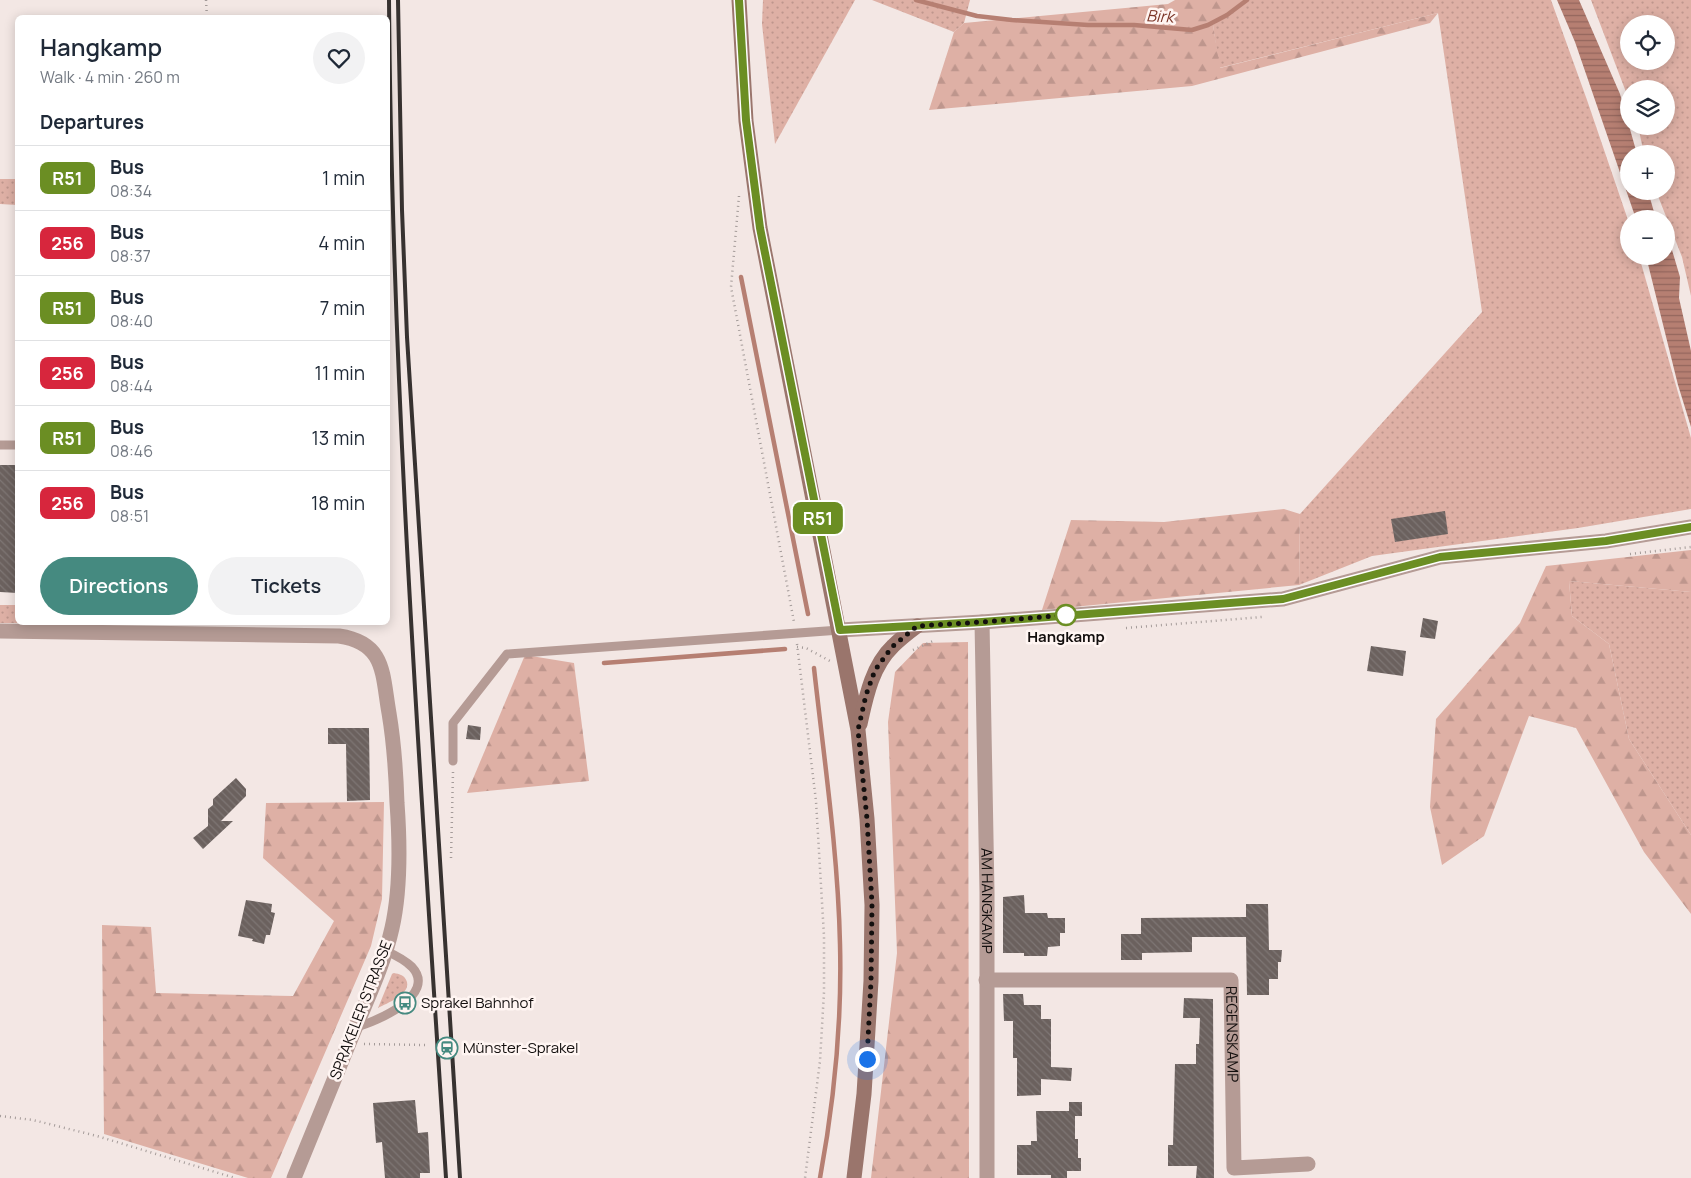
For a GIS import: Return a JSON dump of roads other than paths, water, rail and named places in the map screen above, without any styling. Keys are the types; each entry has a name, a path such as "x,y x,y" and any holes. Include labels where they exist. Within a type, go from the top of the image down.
{"main road":[{"path":"738,0 746,120 760,228 858,730 872,904 871,981 864,1094 854,1178"},
{"path":"858,730 866,695 875,670 892,647 917,626"}],"street":[{"path":"840,630 982,622 1283,599 1440,557 1606,541 1691,527"},
{"name":"AM HANGKAMP","path":"982,622 987,892 987,1178"},
{"name":"SPRAKELER STRASSE","path":"0,632 339,636 354,638 366,645 379,662 394,745 399,831 398,874 392,927 386,951 294,1178"},
{"name":"REGENSKAMP","path":"986,980 1231,980 1234,1168 1308,1164"}],"lane":[{"path":"0,444 15,445"},
{"path":"454,761 453,723 507,654 840,630"},
{"path":"356,1027 370,1024 405,1003 412,997 418,986 413,968 386,951"}],"waterway":[{"name":"Birk","path":"916,0 977,16 1012,20 1088,25 1134,25 1192,30 1208,25 1227,15 1247,0"},
{"path":"741,277 808,614"},
{"path":"604,663 785,649"},
{"path":"814,668 834,840 840,944 840,1002 836,1061 820,1178"}],"railway":[{"path":"389,0 389,15"},
{"path":"398,0 402,210 407,337 460,1178"},
{"path":"390,74 396,295 409,589 446,1178"}],"place":[{"name":"Hangkamp","path":"1066,615"},
{"name":"Sprakel Bahnhof","path":"405,1003"},
{"name":"Münster-Sprakel","path":"447,1048"}]}
